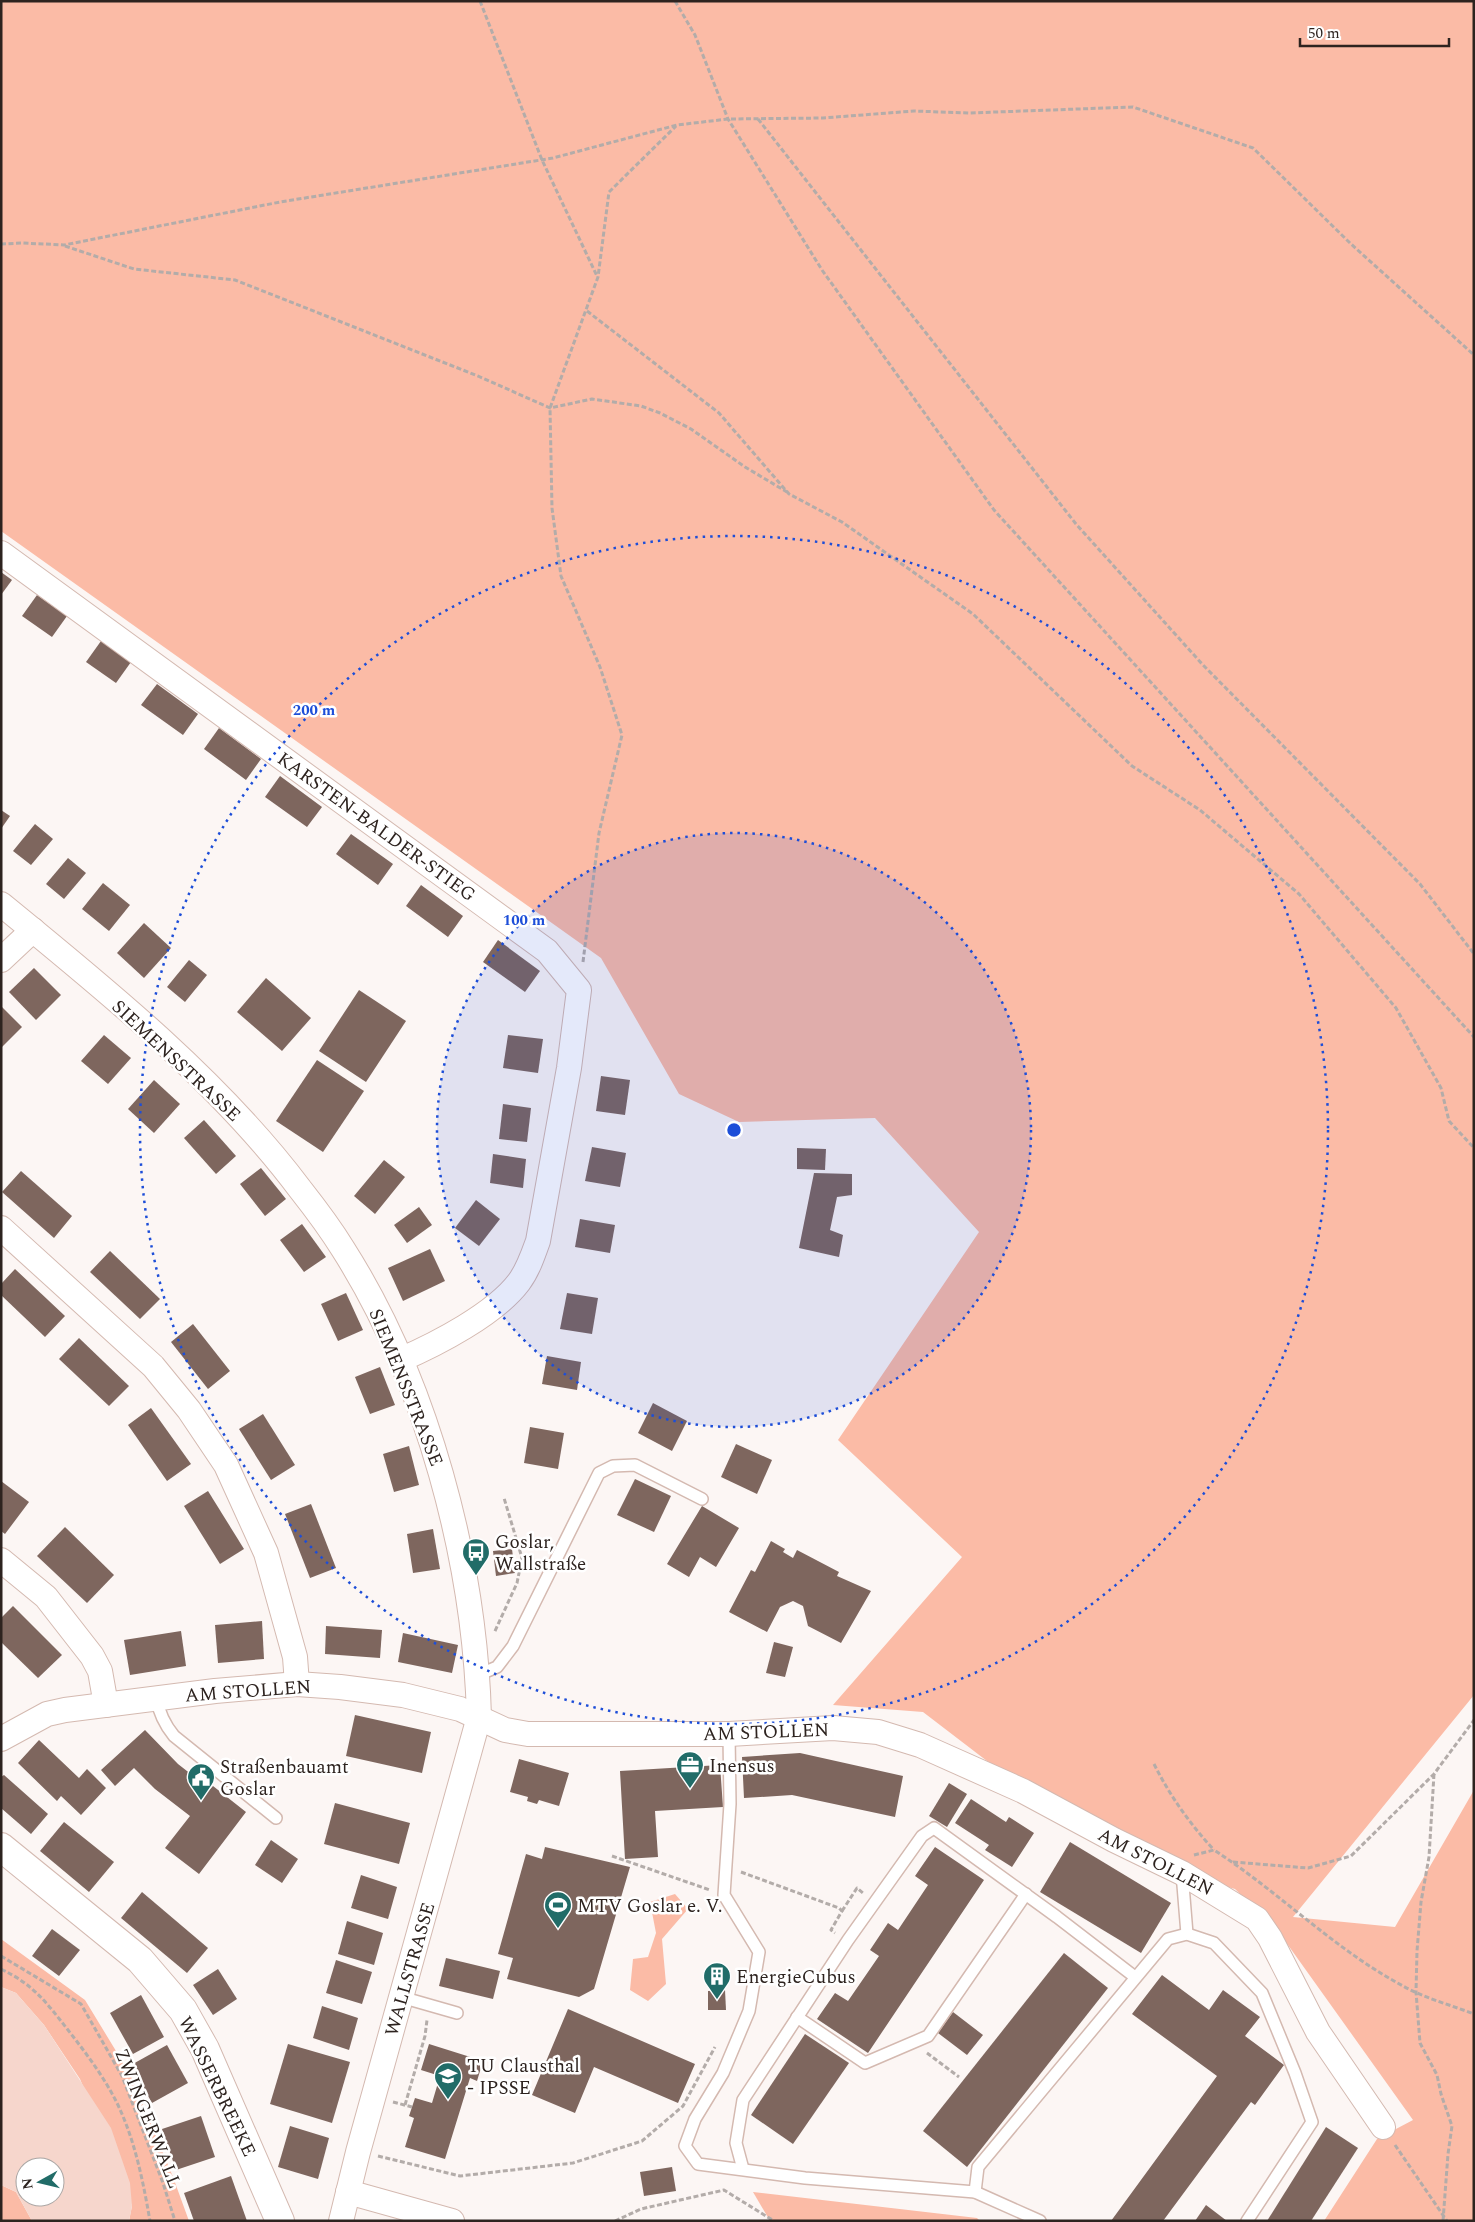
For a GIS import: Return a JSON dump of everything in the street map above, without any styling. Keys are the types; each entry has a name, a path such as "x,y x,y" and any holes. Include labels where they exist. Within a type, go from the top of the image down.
{"main road":[{"name":"WASSERBREEKE","path":"1,1847 140,1960 183,2010 205,2049 280,2221"}],"street":[{"name":"KARSTEN-BALDER-STIEG","path":"1,553 547,951 579,990"},
{"name":"SIEMENSSTRASSE","path":"1,904 186,1064 267,1148 299,1187 343,1249 372,1299 400,1360 436,1455 466,1582 478,1675 478,1717"},
{"path":"1,960 33,930"},
{"path":"400,1360 460,1329 501,1301 518,1282 530,1263 540,1231 569,1068 579,990"},
{"path":"1,1228 153,1366 188,1410 226,1464 266,1553 295,1657 297,1684"},
{"path":"1,1560 46,1597 92,1656 100,1671 106,1705"},
{"name":"AM STOLLEN","path":"1,1739 47,1714 156,1697 297,1684 403,1695 439,1703 478,1717 505,1730 528,1734 730,1734 833,1728 878,1732 920,1745 1023,1791 1114,1840 1182,1873 1257,1918 1270,1938 1318,2032 1383,2127"},
{"name":"WALLSTRASSE","path":"341,2221 358,2152 478,1717"},
{"path":"348,2192 452,2221"}],"lane":[{"path":"478,1675 497,1667 513,1646 599,1473 613,1466 635,1465 702,1499"},
{"path":"156,1697 158,1710 164,1724 174,1736 276,1818"},
{"path":"730,1734 730,1804 724,1895 760,1952 749,2011 723,2073 695,2119 685,2146 698,2164 806,2178 975,2192 1040,2221"},
{"path":"743,2169 736,2142 743,2100 848,1940 922,1836 934,1828 1026,1894 1135,1978"},
{"path":"1182,1873 1186,1934"},
{"path":"798,2016 865,2063 928,2036 1026,1894"},
{"path":"975,2192 978,2166 1168,1940 1186,1934 1214,1943 1262,1994 1295,2073 1312,2122 1247,2221"},
{"path":"401,1997 457,2013"}],"path":[{"path":"480,1 542,160 598,277"},
{"path":"675,1 696,35 728,119 822,270 994,510 1474,1037"},
{"path":"64,246 280,202 542,160 677,125 728,119 823,118 914,111 969,113 1133,107 1253,148 1351,244 1474,355"},
{"path":"758,119 1076,524 1203,665 1420,884 1474,954"},
{"path":"579,990 599,833 622,735 600,667 561,576 552,508 550,408 598,277 610,192 677,125"},
{"path":"1,244 23,243 64,246 134,269 235,280 478,376 550,408 592,399 641,406 691,429 745,467 789,494 842,522 973,614 1132,766 1200,810 1299,894 1396,1008 1441,1088 1449,1121 1474,1148"},
{"path":"587,310 719,413 789,494"},
{"path":"473,1641 492,1637 517,1583 522,1558 504,1498"},
{"path":"1474,1720 1434,1774 1351,1856 1308,1868 1232,1862 1328,1938 1403,1987 1474,2014"},
{"path":"1154,1764 1167,1790 1196,1830 1214,1850"},
{"path":"1434,1774 1429,1857 1421,1902 1416,1992 1420,2043 1437,2075 1441,2094 1452,2126 1443,2219"},
{"path":"612,1856 724,1895"},
{"path":"726,1866 839,1908"},
{"name":"ZWINGERWALL","path":"1,1956 81,2004 122,2076 163,2183 175,2221"},
{"path":"1,1969 23,1980 48,2003 86,2053 117,2103 141,2172 150,2221"},
{"path":"405,2105 425,2036 430,2005"},
{"path":"358,2152 460,2176 573,2163 642,2141 683,2106 718,2042"},
{"path":"913,2042 958,2078"},
{"path":"391,2101 412,2107"},
{"path":"1383,2127 1443,2219 1447,2221"},
{"path":"615,2221 641,2208 724,2190 774,2221"}],"shaded area":[{"path":"1,1 1474,1 1474,1695 1293,1917 1395,1927 1474,1790 1474,2221 1324,2221 1377,2139 1413,2120 1278,1931 1235,1889 1169,1871 987,1761 923,1712 833,1705 962,1557 838,1440 979,1232 875,1118 739,1122 679,1094 601,958 1,531"},
{"path":"675,1894 688,1909 662,1939 666,1984 648,2001 630,1990 633,1959 648,1957 656,1933 650,1902"},
{"path":"1,1939 85,2000 130,2074 173,2177 189,2221 129,2221 132,2206 80,2079 44,2025 16,1993 1,1987"},
{"path":"1,1987 16,1993 44,2025 111,2128 130,2183 132,2206 129,2221 32,2221 24,2207 65,2207 65,2157 15,2157 15,2192 1,2185"},
{"path":"1,2185 15,2192 15,2207 24,2207 32,2221 1,2221"},
{"path":"753,2192 977,2218 980,2221 770,2221"}],"building":[{"path":"1,572 12,580 1,595"},
{"path":"37,595 67,616 52,637 22,616"},
{"path":"101,641 131,662 116,683 86,662"},
{"path":"157,684 198,714 183,735 141,705"},
{"path":"219,728 261,759 246,780 204,749"},
{"path":"280,776 322,807 307,827 265,797"},
{"path":"1,810 10,816 1,829"},
{"path":"35,824 53,839 31,865 13,851"},
{"path":"351,834 393,864 378,885 336,854"},
{"path":"68,858 86,873 64,899 46,884"},
{"path":"103,883 130,905 109,931 82,909"},
{"path":"421,885 463,916 448,937 406,906"},
{"path":"144,923 171,948 144,978 117,953"},
{"path":"498,940 540,971 525,992 483,962"},
{"path":"189,960 207,975 185,1002 167,987"},
{"path":"34,968 61,995 36,1020 9,992"},
{"path":"266,978 311,1018 282,1051 237,1012"},
{"path":"359,990 406,1021 366,1082 319,1051"},
{"path":"1,1006 22,1027 1,1048"},
{"path":"104,1035 131,1058 108,1084 81,1061"},
{"path":"508,1035 543,1039 538,1073 503,1068"},
{"path":"317,1060 364,1091 323,1152 276,1121"},
{"path":"601,1076 630,1080 625,1115 596,1111"},
{"path":"154,1080 180,1104 154,1133 128,1109"},
{"path":"503,1104 531,1108 527,1142 499,1139"},
{"path":"204,1120 236,1156 216,1174 184,1138"},
{"path":"592,1147 626,1153 620,1187 585,1181"},
{"path":"797,1148 826,1149 825,1170 797,1169"},
{"path":"493,1154 526,1159 523,1188 490,1183"},
{"path":"384,1160 405,1177 375,1214 354,1196"},
{"path":"261,1168 286,1199 265,1216 240,1184"},
{"path":"21,1171 72,1216 54,1238 2,1192"},
{"path":"814,1173 852,1174 852,1195 837,1197 830,1230 843,1235 839,1257 799,1248"},
{"path":"476,1200 500,1219 479,1246 455,1228"},
{"path":"419,1207 432,1225 407,1243 394,1225"},
{"path":"580,1219 615,1225 610,1253 575,1247"},
{"path":"302,1224 326,1257 304,1272 280,1240"},
{"path":"430,1249 445,1281 403,1301 388,1268"},
{"path":"110,1251 160,1299 140,1319 90,1272"},
{"path":"15,1269 65,1316 45,1337 1,1295 1,1284"},
{"path":"346,1293 363,1330 338,1341 321,1304"},
{"path":"567,1293 598,1298 592,1334 560,1329"},
{"path":"193,1324 230,1371 208,1389 171,1342"},
{"path":"79,1338 129,1386 109,1406 59,1359"},
{"path":"547,1356 581,1362 577,1390 542,1384"},
{"path":"380,1367 395,1405 370,1414 355,1377"},
{"path":"653,1403 687,1421 672,1451 638,1433"},
{"path":"151,1408 191,1464 167,1481 128,1425"},
{"path":"263,1414 295,1465 271,1480 239,1429"},
{"path":"530,1427 564,1433 558,1469 524,1463"},
{"path":"736,1444 772,1460 757,1494 721,1477"},
{"path":"409,1446 419,1485 394,1492 383,1454"},
{"path":"635,1479 671,1496 654,1532 617,1515"},
{"path":"1,1481 29,1502 5,1534 1,1531"},
{"path":"208,1491 244,1549 220,1564 184,1506"},
{"path":"311,1504 336,1568 310,1578 285,1514"},
{"path":"702,1506 739,1528 716,1567 700,1557 689,1577 667,1564"},
{"path":"65,1527 114,1575 87,1603 37,1556"},
{"path":"433,1529 440,1569 413,1573 407,1534"},
{"path":"771,1541 785,1549 783,1552 793,1558 797,1550 839,1572 837,1576 871,1591 841,1643 808,1626 803,1606 793,1601 780,1607 767,1632 729,1612 751,1570 755,1572"},
{"path":"512,1549 515,1573 496,1576 493,1551"},
{"path":"13,1606 62,1655 38,1678 1,1642 1,1618"},
{"path":"262,1621 264,1659 218,1663 215,1625"},
{"path":"326,1626 382,1630 380,1658 325,1654"},
{"path":"181,1631 186,1666 130,1675 124,1640"},
{"path":"403,1633 458,1645 452,1673 398,1662"},
{"path":"774,1642 793,1647 785,1677 766,1673"},
{"path":"355,1715 431,1732 422,1773 346,1756"},
{"name":"Straßenbauamt Goslar","path":"145,1730 178,1764 210,1789 213,1786 246,1812 199,1874 165,1848 190,1816 155,1789 134,1768 115,1786 101,1770"},
{"path":"39,1740 79,1778 87,1769 106,1788 81,1815 61,1796 57,1801 18,1763"},
{"path":"800,1753 903,1776 895,1817 792,1795 744,1798 742,1757"},
{"path":"519,1759 569,1773 559,1806 539,1800 537,1804 527,1801 528,1797 510,1792"},
{"path":"720,1765 723,1807 655,1811 658,1857 625,1859 620,1771"},
{"path":"4,1775 48,1814 31,1834 1,1808 1,1777"},
{"path":"949,1783 967,1794 947,1827 929,1816"},
{"path":"971,1799 1006,1822 1009,1817 1034,1833 1012,1867 985,1850 989,1845 955,1823"},
{"path":"335,1803 410,1823 399,1864 324,1844"},
{"path":"64,1822 114,1862 89,1892 40,1851"},
{"path":"271,1840 298,1859 282,1883 255,1865"},
{"path":"1070,1842 1171,1903 1141,1953 1040,1892"},
{"name":"MTV Goslar e. V.","path":"545,1847 630,1867 594,1989 579,1997 507,1979 513,1958 498,1954 526,1854 542,1859"},
{"path":"935,1847 984,1880 868,2053 817,2019 835,1993 848,2001 879,1956 870,1950 888,1923 898,1930 928,1885 915,1876"},
{"path":"361,1875 397,1887 388,1919 351,1908"},
{"path":"142,1892 208,1948 187,1973 121,1918"},
{"path":"347,1921 383,1933 374,1965 338,1954"},
{"path":"52,1929 80,1950 59,1976 32,1956"},
{"path":"1064,1953 1108,1988 967,2167 923,2131"},
{"path":"446,1958 500,1971 493,1999 439,1986"},
{"path":"336,1960 372,1972 362,2004 326,1993"},
{"path":"218,1969 237,1999 213,2015 193,1985"},
{"path":"1162,1975 1209,2010 1223,1990 1260,2017 1245,2036 1284,2065 1255,2105 1251,2102 1163,2221 1111,2221 1217,2076 1132,2014"},
{"name":"EnergieCubus","path":"725,1990 726,2010 708,2010 708,1991"},
{"path":"141,1995 164,2037 133,2054 110,2013"},
{"path":"322,2006 358,2018 349,2050 313,2038"},
{"path":"568,2009 695,2064 678,2103 594,2067 575,2113 532,2095"},
{"path":"953,2012 983,2035 967,2055 938,2033"},
{"path":"805,2034 849,2063 793,2144 751,2115"},
{"path":"288,2044 350,2062 332,2123 270,2104"},
{"name":"TU Clausthal - IPSSE","path":"429,2044 483,2061 477,2081 470,2078 445,2159 405,2147 414,2118 409,2116 415,2098 432,2103 440,2076 421,2070"},
{"path":"167,2045 188,2083 152,2103 131,2065"},
{"path":"201,2116 215,2157 176,2170 162,2129"},
{"path":"290,2126 329,2138 318,2179 278,2167"},
{"path":"1326,2127 1358,2148 1311,2221 1267,2221"},
{"path":"672,2167 676,2191 644,2196 640,2172"},
{"path":"231,2176 247,2221 194,2221 184,2193"},
{"path":"1206,2205 1227,2221 1195,2221"}],"place":[{"name":"Goslar, Wallstraße","path":"476,1576"},
{"name":"Inensus","path":"690,1789"},
{"name":"Straßenbauamt Goslar","path":"201,1801"},
{"name":"MTV Goslar e. V.","path":"558,1929"},
{"name":"EnergieCubus","path":"717,2000"},
{"name":"TU Clausthal - IPSSE","path":"448,2100"}]}
